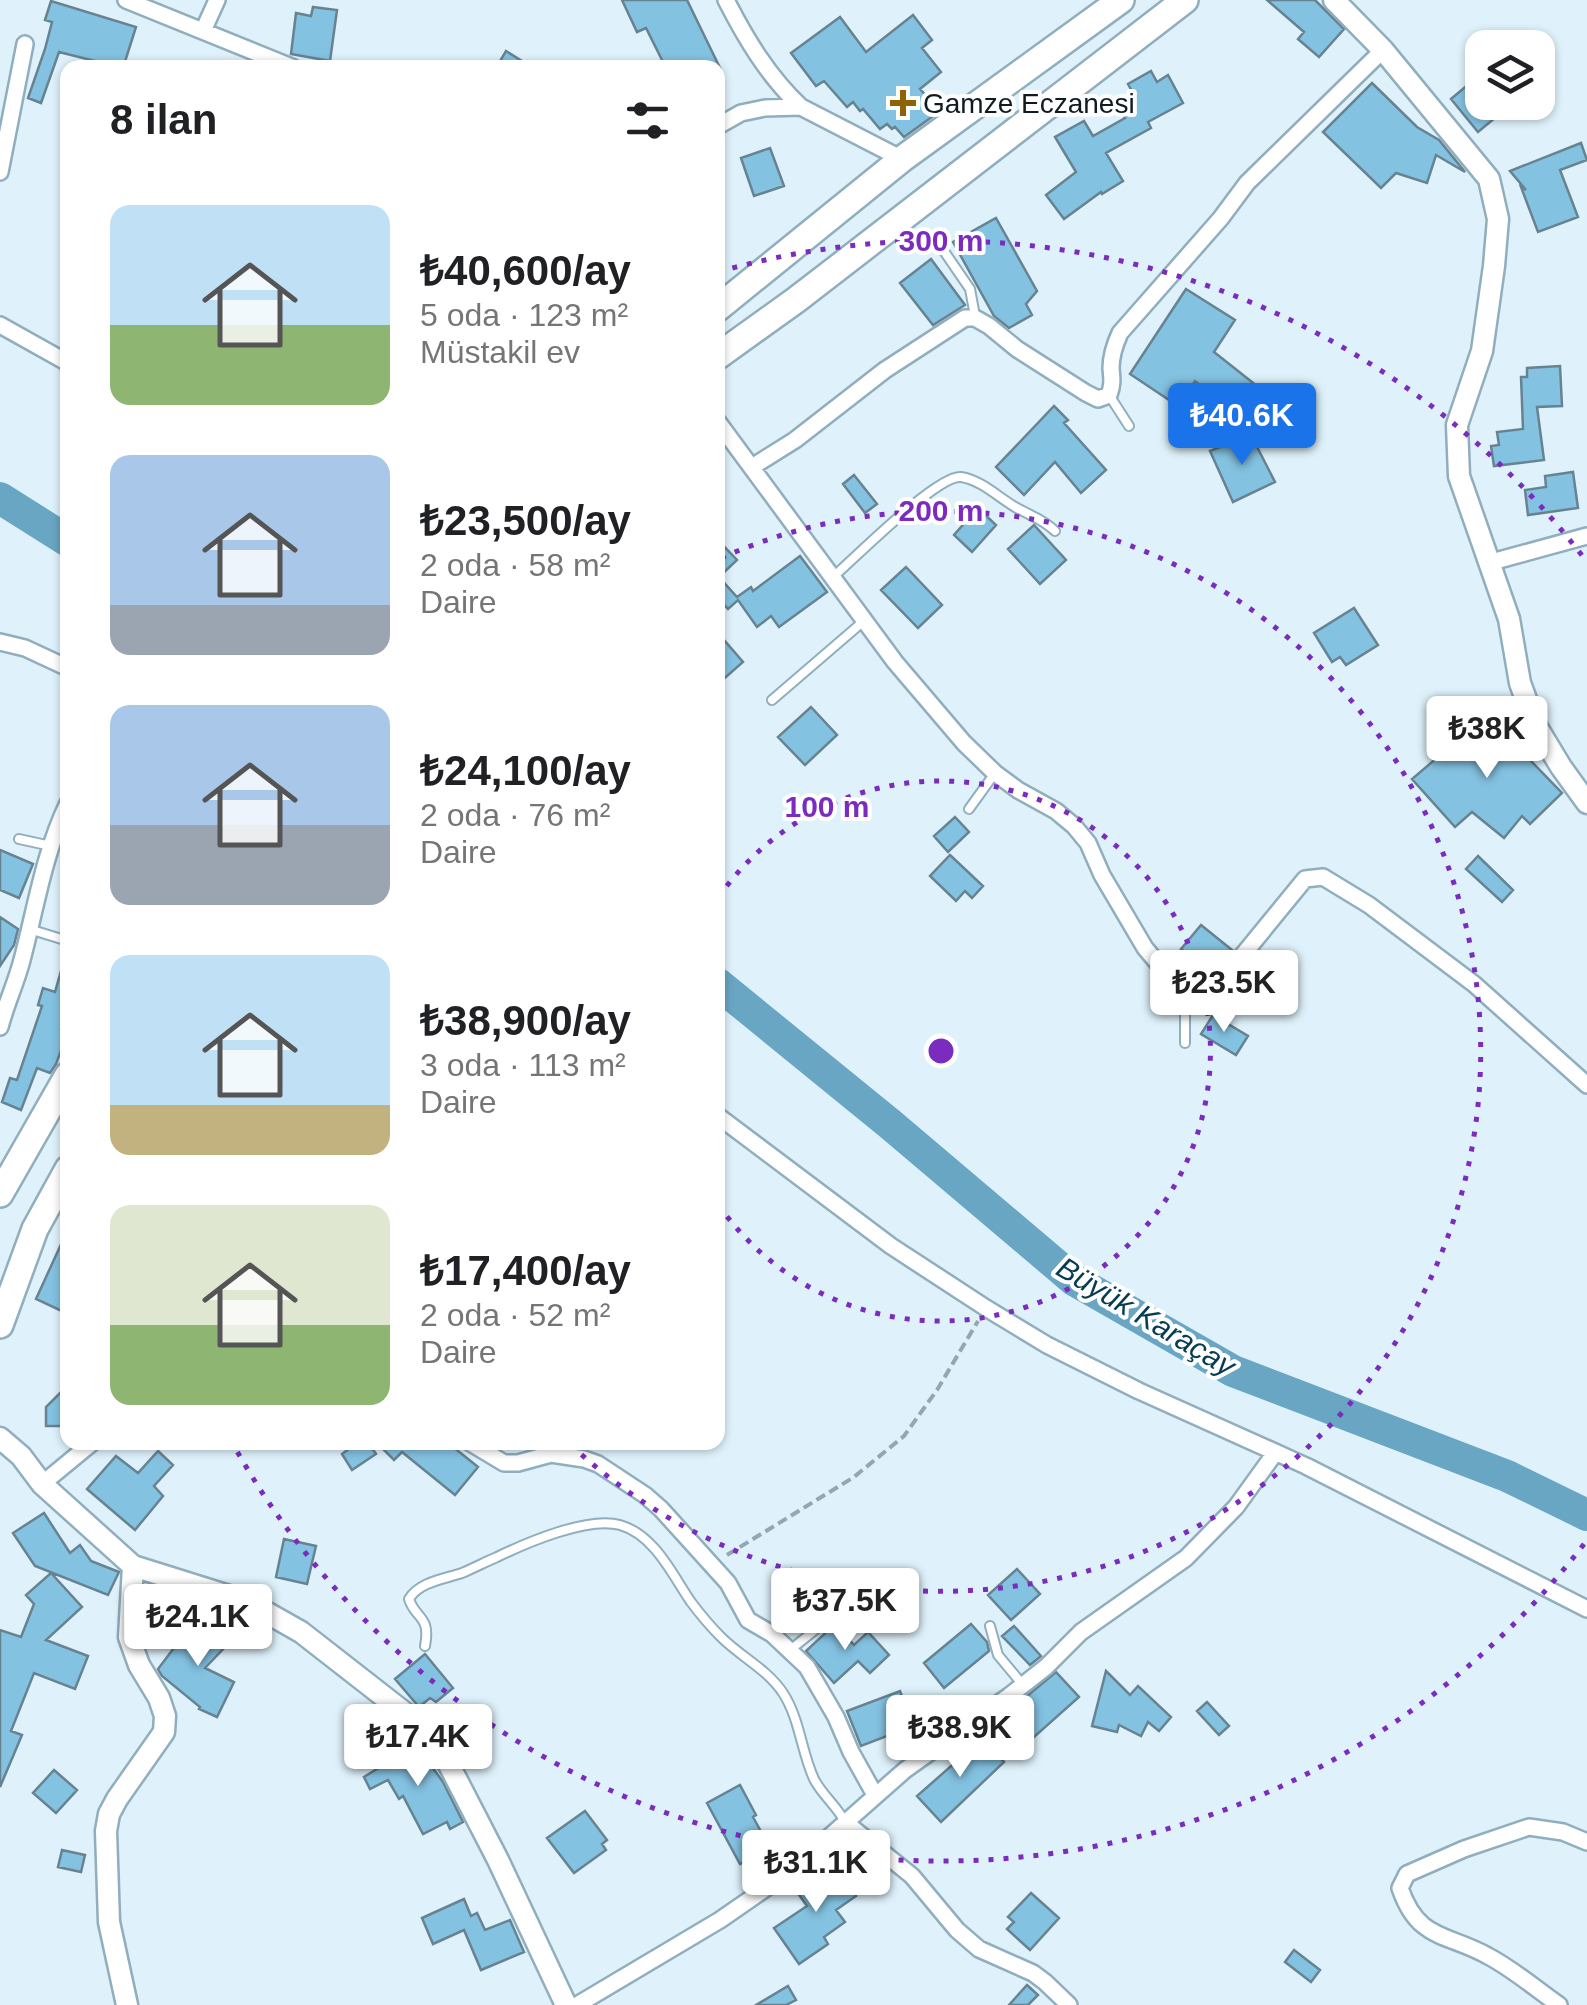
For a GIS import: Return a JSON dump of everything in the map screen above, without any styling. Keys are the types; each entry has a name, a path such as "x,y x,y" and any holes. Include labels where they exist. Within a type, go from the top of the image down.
{"highway":[{"path":"725,302 902,159 1120,0"},
{"path":"725,351 1185,0"},
{"path":"0,1194 60,1089"},
{"path":"0,1325 35,1229 60,1184"}],"street":[{"path":"126,0 274,60"},
{"path":"203,31 217,0"},
{"path":"1334,0 1383,50 1489,179 1498,220 1482,352 1457,425 1459,476 1509,620 1520,683 1535,724 1560,767 1587,802"},
{"path":"728,1 762,63 800,107 902,159"},
{"path":"0,172 25,44"},
{"path":"752,467 795,440 885,370 965,318 975,318 1086,394 1098,398 1109,395 1114,384 1114,344 1120,333 1248,183 1383,50"},
{"path":"725,122 741,113 765,108 800,107"},
{"path":"0,325 60,359"},
{"path":"725,431 895,662 964,742 995,773 1056,811 1088,843 1146,948 1180,986 1213,988 1305,879 1323,877 1474,984 1587,1084"},
{"path":"1488,563 1587,536"},
{"path":"0,642 25,648 60,664"},
{"path":"0,1027 20,967 40,880 60,826"},
{"path":"725,1121 892,1246 1047,1345 1276,1453 1587,1609"},
{"path":"0,1438 21,1456 42,1484 133,1566 248,1602 301,1632 410,1716 446,1760 578,2004 762,1891 905,1770 1046,1667 1081,1632 1186,1558 1236,1507 1276,1453"},
{"path":"42,1484 83,1450"},
{"path":"482,1450 504,1463 551,1454 568,1455 598,1464 645,1495 728,1583 748,1620 772,1634 814,1678 875,1795"},
{"path":"126,2005 108,1922 106,1831 116,1799 164,1732 165,1716 129,1636 133,1566"},
{"path":"845,1822 912,1876 956,1930 979,1948 1046,1982 1069,2005"},
{"path":"1559,2005 1488,1955 1426,1930 1405,1904 1400,1888 1407,1874 1464,1849 1530,1827 1564,1832 1587,1842"}],"lane":[{"path":"937,241 970,288 975,318"},
{"path":"1109,395 1129,426"},
{"path":"833,577 922,497 950,478 962,477 978,484 1055,531"},
{"path":"772,700 866,620"},
{"path":"969,809 995,773"},
{"path":"19,839 51,846"},
{"path":"29,929 60,939"},
{"path":"1180,986 1185,1000 1185,1044"},
{"path":"425,1646 427,1635 421,1614 410,1606 412,1592 534,1539 596,1524 631,1530 645,1539 722,1637 758,1665 781,1690 792,1709 815,1781 845,1822"},
{"path":"790,1650 834,1614"},
{"path":"990,1626 998,1654 1023,1685"}],"path":[{"path":"712,1564 854,1477 904,1436 986,1308"}],"building":[{"path":"622,0 687,0 716,60 662,60 646,28 637,32"},
{"path":"1267,0 1315,0 1344,29 1319,57 1298,39 1304,32"},
{"path":"51,1 136,27 126,60 91,60 59,52 41,103 28,98 52,22 45,20"},
{"path":"313,7 337,10 330,60 291,54 296,13 311,16"},
{"path":"913,15 932,40 922,48 941,72 920,89 940,111 904,137 887,124 880,129 853,102 847,107 824,81 816,86 791,53 840,17 866,52"},
{"path":"506,51 520,60 501,60"},
{"path":"1151,71 1157,82 1168,75 1183,103 1148,122 1151,128 1106,153 1123,181 1064,219 1046,195 1076,172 1055,137 1084,121 1093,136 1125,118 1117,105 1134,95 1128,84"},
{"path":"1372,83 1417,127 1439,140 1465,172 1436,155 1427,183 1396,173 1381,188 1323,132"},
{"path":"1465,87 1465,116 1451,99"},
{"path":"1468,120 1492,120 1478,132"},
{"path":"1581,143 1587,160 1560,170 1578,217 1538,232 1521,187 1526,190 1510,171"},
{"path":"770,148 784,186 754,196 741,158"},
{"path":"996,218 1037,291 1026,304 1032,315 1009,328 994,316 953,242"},
{"path":"931,259 965,305 933,325 900,283"},
{"path":"1186,289 1235,320 1214,352 1262,390 1239,417 1195,381 1178,406 1130,374"},
{"path":"1560,366 1562,406 1537,407 1544,460 1494,466 1491,446 1499,445 1497,432 1523,429 1521,377 1527,377 1527,368"},
{"path":"1054,406 1106,470 1081,493 1055,462 1024,495 996,467"},
{"path":"1251,435 1275,482 1233,502 1210,451"},
{"path":"1573,472 1578,508 1528,515 1525,490 1546,487 1545,476"},
{"path":"854,475 877,504 865,513 843,484"},
{"path":"978,508 996,525 972,552 954,535"},
{"path":"1034,525 1066,560 1040,584 1008,549"},
{"path":"725,547 737,560 725,571"},
{"path":"800,556 827,592 779,627 771,616 757,627 738,600 728,609 725,584 737,597 751,587 753,591"},
{"path":"906,567 942,605 918,628 881,590"},
{"path":"1354,608 1378,645 1346,665 1340,657 1332,662 1314,633"},
{"path":"725,641 743,662 725,678"},
{"path":"811,707 837,735 805,765 778,737"},
{"path":"1474,719 1494,737 1509,728 1530,760 1562,793 1530,824 1522,816 1504,838 1472,812 1455,827 1412,779"},
{"path":"955,817 969,832 948,852 934,836"},
{"path":"0,850 33,864 19,898 0,890"},
{"path":"950,855 983,886 972,898 965,891 956,901 930,876"},
{"path":"1478,856 1513,890 1502,902 1466,869"},
{"path":"0,917 18,929 14,945 0,966"},
{"path":"1201,925 1232,950 1211,974 1181,949"},
{"path":"60,974 60,1053 50,1073 37,1068 21,1110 2,1102 10,1078 17,1080 42,1006 38,1005 43,988 55,992"},
{"path":"1213,1015 1248,1036 1236,1055 1201,1034"},
{"path":"60,1246 60,1310 36,1299"},
{"path":"60,1393 60,1426 46,1426 46,1407"},
{"path":"347,1450 373,1450 376,1454 352,1470 342,1454"},
{"path":"384,1450 457,1450 478,1467 455,1495 402,1452 394,1460"},
{"path":"158,1451 173,1465 154,1486 163,1496 135,1530 87,1489 116,1456 138,1473"},
{"path":"44,1513 70,1553 80,1545 91,1561 119,1572 108,1595 35,1566 13,1533"},
{"path":"284,1539 316,1546 307,1584 276,1577"},
{"path":"1017,1569 1040,1594 1011,1620 988,1595"},
{"path":"51,1573 82,1607 46,1640 88,1656 75,1689 34,1673 11,1731 22,1735 0,1787 0,1630 21,1637 34,1604 26,1595"},
{"path":"891,1579 902,1594 880,1610 869,1595"},
{"path":"195,1620 228,1644 205,1668 234,1682 217,1717 199,1709 158,1669"},
{"path":"835,1624 854,1645 868,1632 889,1655 870,1673 858,1661 834,1683 806,1651"},
{"path":"971,1624 987,1642 989,1651 944,1688 924,1663"},
{"path":"1014,1626 1041,1656 1030,1665 1002,1636"},
{"path":"425,1654 453,1688 436,1702 430,1698 419,1707 395,1679"},
{"path":"1106,1671 1130,1695 1138,1686 1171,1717 1159,1731 1148,1722 1141,1736 1119,1725 1117,1732 1092,1726"},
{"path":"1056,1672 1079,1697 1025,1745 1001,1718"},
{"path":"900,1691 913,1726 861,1746 847,1711"},
{"path":"1207,1702 1229,1726 1219,1735 1197,1711"},
{"path":"982,1739 1004,1762 941,1822 917,1796"},
{"path":"416,1745 443,1782 463,1822 450,1829 447,1822 423,1834 403,1796 399,1799 388,1780 370,1789 364,1777"},
{"path":"54,1770 77,1790 56,1813 33,1793"},
{"path":"740,1785 770,1848 740,1864 707,1803"},
{"path":"585,1811 607,1840 602,1844 606,1850 574,1873 547,1838"},
{"path":"62,1850 85,1855 81,1872 58,1867"},
{"path":"836,1867 856,1896 836,1910 845,1922 824,1937 828,1944 799,1964 774,1928 807,1906 797,1892"},
{"path":"1031,1893 1059,1918 1030,1950 1007,1929 1014,1922 1008,1917"},
{"path":"464,1899 471,1916 477,1913 485,1930 510,1920 524,1952 481,1970 464,1930 433,1944 422,1918"},
{"path":"1294,1950 1320,1970 1311,1982 1285,1962"},
{"path":"1027,1985 1038,1995 1028,2005 1009,2005"},
{"path":"788,1986 796,2000 786,2005 756,2005"}],"waterway":[{"name":"Büyük Karaçay","path":"0,498 60,536"},
{"name":"Büyük Karaçay","path":"725,990 1074,1280 1233,1371 1507,1476 1587,1515"}],"place":[{"name":"Gamze Eczanesi","path":"903,103"}]}
